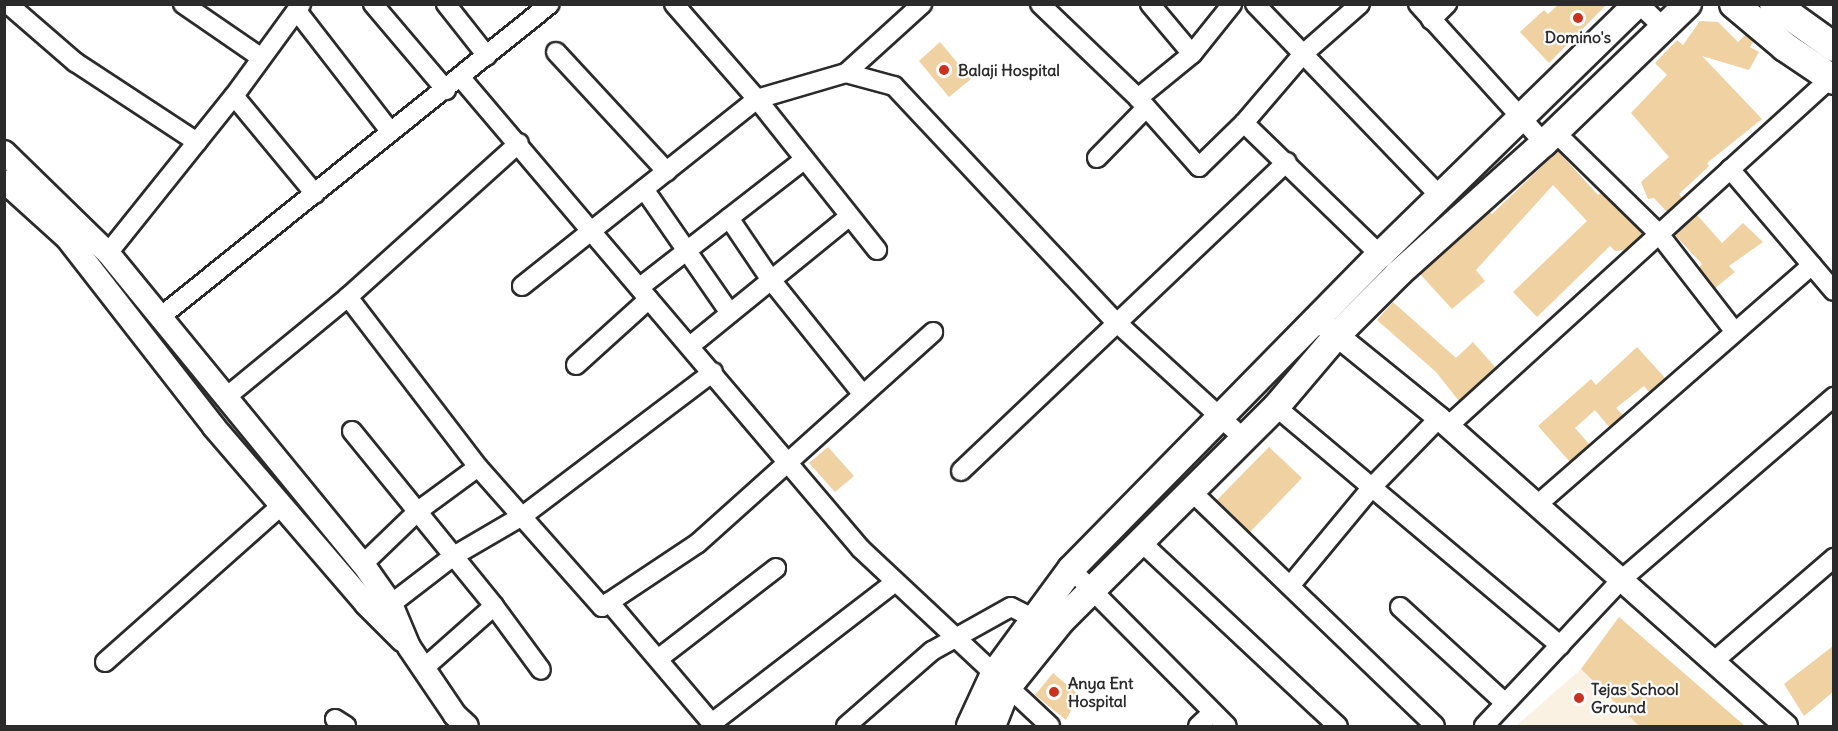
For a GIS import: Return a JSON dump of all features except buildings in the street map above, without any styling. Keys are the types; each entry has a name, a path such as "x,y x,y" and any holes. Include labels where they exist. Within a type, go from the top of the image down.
{"main road":[{"path":"970,726 1000,681 1044,624 1071,568 1380,255 1442,198 1638,4"},
{"path":"1044,624 1090,590 1192,492 1276,407 1338,334 1459,216 1550,138 1688,4"},
{"path":"1734,4 1832,78"},
{"path":"1774,4 1833,47"},
{"path":"992,726 1000,681"}],"street":[{"path":"8,4 75,62 197,142"},
{"path":"183,4 260,57"},
{"path":"373,4 446,90"},
{"path":"446,4 487,56"},
{"path":"159,318 461,78 550,4"},
{"path":"674,4 757,99 877,250"},
{"path":"522,286 757,99 846,73 922,4"},
{"path":"1040,4 1142,103 1199,167 1244,123 1302,55 1360,4"},
{"path":"1150,4 1192,54"},
{"path":"1097,158 1142,103 1192,54 1232,4"},
{"path":"1255,4 1442,198"},
{"path":"1418,4 1521,118 1550,138 1659,234 1735,332"},
{"path":"1431,20 1447,4"},
{"path":"1638,4 1664,28"},
{"path":"108,253 234,96 260,57 299,8 391,132"},
{"path":"556,52 667,172"},
{"path":"846,73 894,87 1116,322 1244,439"},
{"path":"461,78 519,143 788,462 895,582 1050,726"},
{"path":"1290,586 1371,488 1832,78"},
{"path":"234,96 315,194"},
{"path":"1244,123 1287,162 1380,255"},
{"path":"225,399 348,297 519,143"},
{"path":"4,152 108,253 225,399 363,564 391,604 409,647 423,669 454,715 467,726"},
{"path":"576,364 686,252 804,160"},
{"path":"961,471 1287,162"},
{"path":"1730,170 1833,291"},
{"path":"5,184 82,255 178,382 366,604 409,647"},
{"path":"644,189 730,313"},
{"path":"690,346 850,216"},
{"path":"729,218 771,280 863,395"},
{"path":"1537,505 1812,265"},
{"path":"348,297 478,467 524,515 602,607 698,543 933,332"},
{"path":"1316,319 1338,334 1444,422 1785,726"},
{"path":"391,604 452,557 524,515 713,372"},
{"path":"1484,726 1621,580 1833,397"},
{"path":"1276,407 1560,645"},
{"path":"352,432 494,606 541,670"},
{"path":"363,564 418,511 478,467"},
{"path":"1192,492 1435,726"},
{"path":"105,662 282,506"},
{"path":"1140,541 1338,726"},
{"path":"1713,662 1833,558"},
{"path":"658,659 776,568"},
{"path":"1071,568 1090,590 1227,726"},
{"path":"609,602 713,725 895,582"},
{"path":"423,669 494,606"},
{"path":"846,726 932,651 954,636 1011,607 1044,624"},
{"path":"1400,607 1505,703"},
{"path":"1198,726 1212,712"}],"shaded area":[{"name":"Tejas School Ground","path":"1581,669 1639,726 1516,726"}],"place":[{"name":"Domino's","path":"1578,18"},
{"name":"Balaji Hospital","path":"944,70"},
{"name":"Anya Ent Hospital","path":"1054,692"},
{"name":"Tejas School Ground","path":"1579,698"}]}
